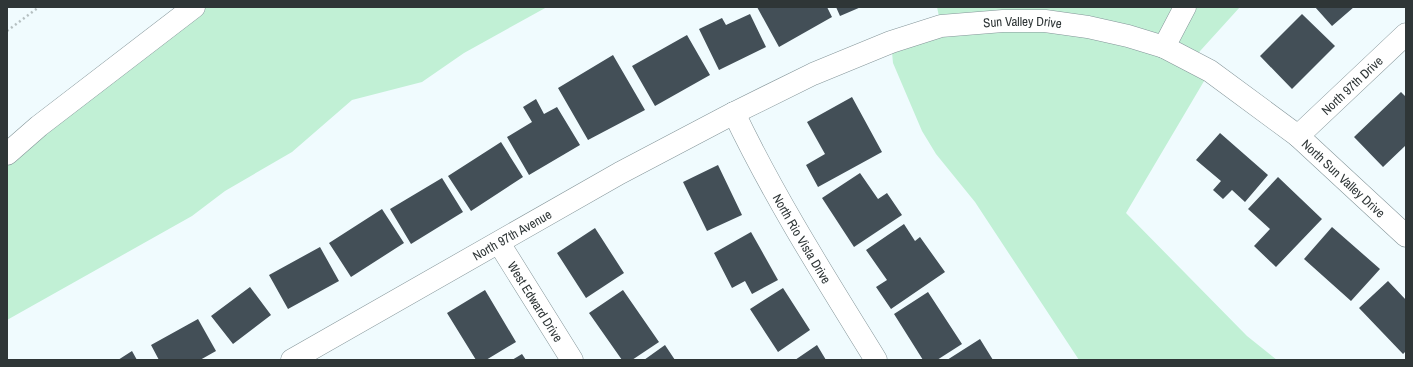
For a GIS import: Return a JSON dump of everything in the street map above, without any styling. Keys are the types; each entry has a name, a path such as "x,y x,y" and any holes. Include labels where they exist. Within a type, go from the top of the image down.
{"street":[{"path":"7,154 39,126 194,7"},
{"path":"1164,48 1185,7"},
{"name":"Sun Valley Drive","path":"734,113 813,74 891,42 941,26 1004,14 1088,27 1128,36 1164,48 1210,70 1298,136"},
{"name":"North 97th Drive","path":"1298,136 1406,34"},
{"name":"North 97th Avenue","path":"292,360 620,173 734,113"},
{"name":"North Rio Vista Drive","path":"734,113 754,155 788,218 876,360"},
{"name":"North Sun Valley Drive","path":"1298,136 1406,236"},
{"name":"West Edward Drive","path":"499,243 572,360"}],"path":[{"path":"7,31 39,7"}],"green space":[{"path":"187,7 547,7 464,53 422,82 352,100 292,152 225,191 192,216 7,320 7,147"},
{"path":"937,7 1240,7 1191,61 1210,71 1126,213 1247,336 1277,360 1079,360 975,202 936,154 922,131 893,63 891,42 941,26"}],"building":[{"path":"757,7 827,7 832,17 779,47"},
{"path":"836,7 861,7 840,16"},
{"path":"1315,7 1354,7 1332,26"},
{"path":"750,14 766,47 719,70 699,29 722,18 726,25"},
{"path":"1302,14 1335,46 1292,89 1260,56"},
{"path":"687,35 710,75 655,106 632,66"},
{"path":"613,55 645,110 588,140 558,88"},
{"path":"1401,92 1406,97 1406,147 1405,146 1383,167 1354,137"},
{"path":"852,97 882,152 818,187 806,165 825,154 807,122"},
{"path":"536,99 544,114 557,107 580,145 529,175 507,137 532,122 523,107"},
{"path":"1220,133 1268,175 1245,202 1232,190 1223,199 1213,190 1221,181 1196,160"},
{"path":"501,142 523,177 471,211 448,176"},
{"path":"718,165 742,215 707,231 683,182"},
{"path":"860,173 878,199 887,193 902,215 854,247 822,198"},
{"path":"1278,177 1322,219 1276,267 1254,246 1270,229 1248,209"},
{"path":"442,178 463,212 411,244 390,209"},
{"path":"382,209 404,243 351,277 329,243"},
{"path":"904,224 915,241 920,237 945,272 891,309 876,287 887,280 866,250"},
{"path":"1332,227 1380,269 1351,301 1304,259"},
{"path":"595,228 624,273 586,298 557,253"},
{"path":"751,232 778,280 752,294 745,281 732,288 714,253"},
{"path":"320,247 339,281 288,309 269,275"},
{"path":"1388,281 1406,300 1406,351 1403,354 1359,308"},
{"path":"250,287 271,315 233,344 211,316"},
{"path":"783,288 810,330 778,352 750,309"},
{"path":"485,290 516,342 486,360 476,360 447,313"},
{"path":"623,290 659,342 632,360 622,360 589,313"},
{"path":"928,292 962,344 937,360 923,360 894,314"},
{"path":"198,319 216,351 200,360 159,360 151,345"},
{"path":"980,339 993,360 947,360"},
{"path":"665,345 675,360 644,360"},
{"path":"817,345 826,360 795,360"},
{"path":"132,351 137,360 118,360"},
{"path":"522,354 526,360 512,360"}]}
